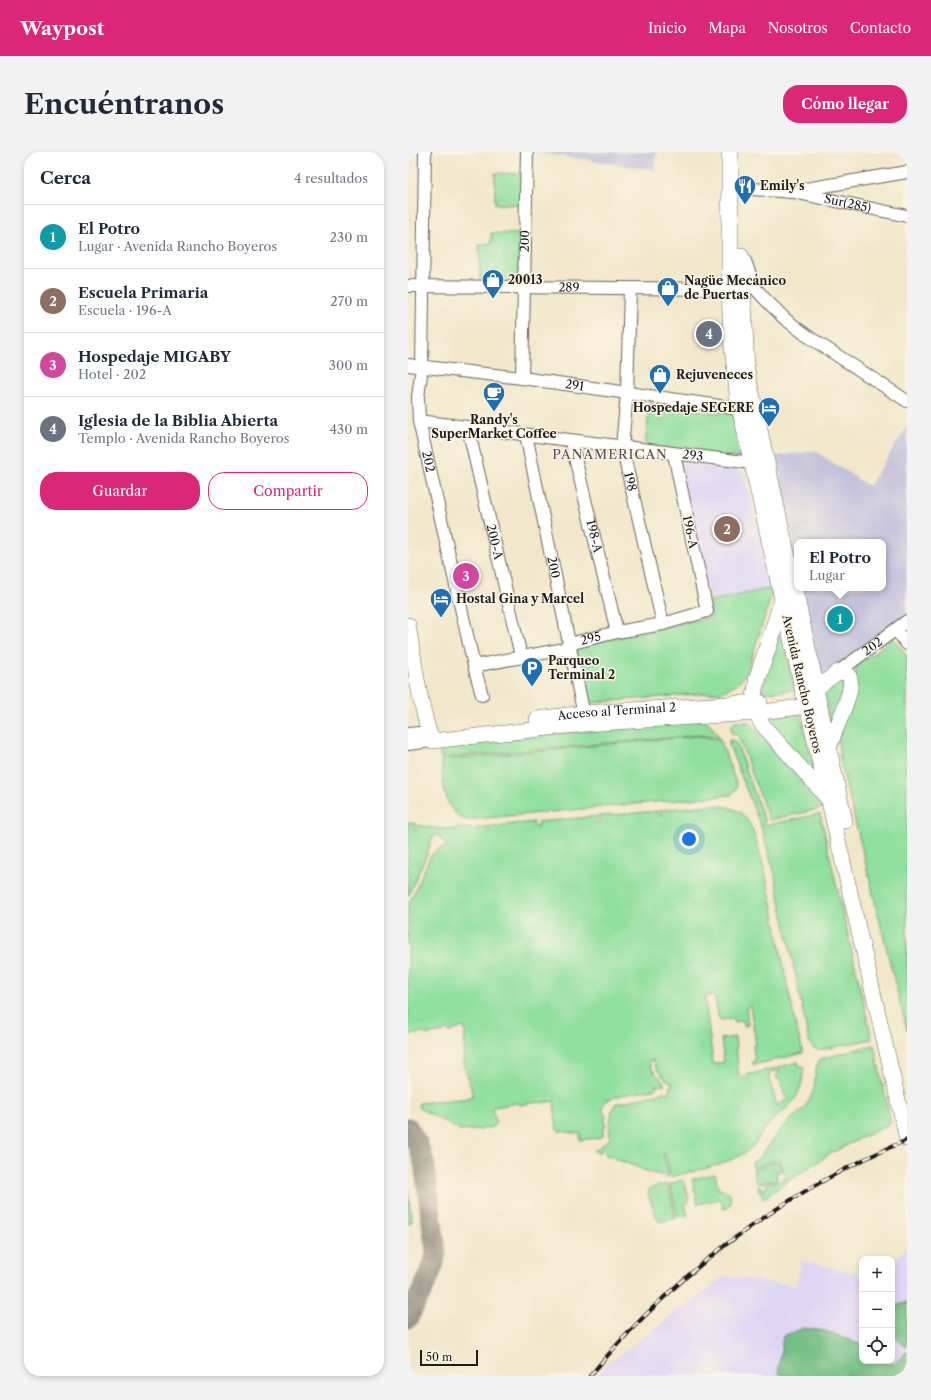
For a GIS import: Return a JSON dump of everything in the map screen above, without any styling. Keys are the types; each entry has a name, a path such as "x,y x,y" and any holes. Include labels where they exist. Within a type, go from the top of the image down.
{"highway":[{"name":"Avenida Rancho Boyeros","path":"730,152 730,289 735,375 752,463 783,600 809,697"},
{"name":"Avenida Rancho Boyeros","path":"740,152 741,250 746,371 809,697"},
{"path":"757,680 783,600"}],"main road":[{"path":"408,625 420,695 431,736"},
{"path":"809,697 844,674 851,683 850,694 832,736 829,749"},
{"path":"734,704 742,698 757,680"},
{"path":"757,680 754,708 761,723 816,784 831,807"},
{"name":"Acceso al Terminal 2","path":"585,718 754,708 809,697"},
{"name":"Avenida Rancho Boyeros","path":"809,697 829,749 907,1096"},
{"name":"Avenida Rancho Boyeros","path":"809,697 831,807 907,1139"},
{"name":"Acceso al Terminal 2","path":"431,736 585,718 734,704 754,708"}],"street":[{"name":"202","path":"425,152 422,367 418,397 419,421 474,666 482,695"},
{"name":"200","path":"522,378 527,152"},
{"path":"793,192 907,172"},
{"name":"Sur(285)","path":"740,188 793,192 907,216"},
{"path":"741,250 755,288 785,319 809,337 907,401"},
{"name":"289","path":"408,286 730,289"},
{"name":"198","path":"630,289 627,394 622,447 663,624"},
{"name":"291","path":"408,365 522,378 741,409"},
{"name":"293","path":"419,421 752,463"},
{"name":"200-A","path":"468,428 521,656"},
{"name":"200","path":"526,435 585,718"},
{"name":"198-A","path":"571,441 617,632"},
{"name":"196-A","path":"674,454 707,610"},
{"name":"295","path":"474,666 564,649 569,644 617,632 663,624 707,610"},
{"name":"202","path":"844,674 856,659 907,621"},
{"path":"896,630 907,644"},
{"path":"408,683 420,695"},
{"path":"408,734 431,736"},
{"path":"408,744 431,736"}],"shaded area":[{"path":"535,152 657,152 654,170"},
{"path":"907,427 907,614 821,678 804,591 886,591 886,539 794,539 794,545 776,456 815,451 869,486"},
{"path":"680,463 743,471 774,588 710,601"},
{"path":"907,1249 907,1376 599,1376 607,1364 677,1310 690,1304 724,1276 797,1286 801,1261 859,1273 859,1364 895,1364 895,1258"}],"green space":[{"path":"495,173 523,174 523,205 495,204"},
{"path":"491,233 522,234 522,284 480,283 479,244 491,244"},
{"path":"650,403 733,415 742,458 645,445"},
{"path":"774,588 747,672 739,682 721,692 588,703 575,647 711,617 710,601"},
{"path":"782,627 794,690 761,693"},
{"path":"893,638 907,656 907,1031 840,760 838,739 857,666"},
{"path":"840,680 845,683 831,730 824,691"},
{"path":"800,712 815,774 767,722 766,716"},
{"path":"704,720 710,724 719,737 698,735 441,758 439,748 441,745"},
{"path":"735,722 748,722 753,726 821,803 824,809 820,808 769,820 738,735 732,734 731,726"},
{"path":"699,736 720,739 737,786 731,795 466,820 458,816 453,810 446,795 444,786 442,760"},
{"path":"729,740 736,741 766,825 820,814 872,1039 820,1050 813,1048 809,1041 774,871 761,827 729,745"},
{"path":"711,805 738,811 750,824 753,831 769,889 795,1023 803,1053 754,1065 752,1062 755,1061 753,1045 756,1044 750,1006 746,1007 748,1025 744,1026 743,1020 734,1022 733,1019 719,1020 715,999 712,995 705,997 713,1064 724,1062 721,1039 735,1037 739,1077 767,1070 770,1073 769,1079 777,1105 786,1101 780,1079 776,1078 777,1073 780,1072 779,1070 772,1072 769,1070 798,1062 799,1066 804,1066 800,1087 793,1101 774,1119 751,1148 744,1154 724,1163 671,1177 664,1153 669,1177 652,1173 606,1155 606,1151 602,1149 599,1153 594,1151 610,1140 611,1116 615,1104 665,1092 669,1093 670,1086 673,1084 664,1078 656,1068 653,1060 649,1061 652,1069 665,1084 657,1086 655,1084 656,1088 654,1089 621,1095 605,1101 602,1108 603,1113 606,1116 606,1126 603,1129 603,1136 598,1138 580,1140 580,1133 569,1133 557,1130 554,1101 520,1105 518,1103 494,1107 492,1109 496,1122 493,1127 461,1131 419,1108 419,1103 469,1098 473,1095 464,1064 465,1029 463,1027 450,1032 446,1030 444,1032 425,1035 423,1033 408,1035 408,906 431,855 442,847 446,848 446,844 439,836 436,835 432,838 427,854 408,896 408,822 416,824 414,827 415,830 418,829 417,825 440,829 472,828 474,832 476,831 476,828 534,822 533,825 536,827 538,825 537,822 599,816 598,820 600,822 602,820 600,816 657,811 659,816 661,814 659,810"},
{"path":"874,1045 891,1123 831,1153 789,1181 778,1159 753,1168 752,1163 761,1155 782,1128 807,1104 813,1089 816,1067 820,1059"},
{"path":"778,1161 782,1171 776,1172 777,1180 758,1184 756,1182 753,1170"},
{"path":"715,1174 719,1190 723,1189 730,1195 731,1203 727,1208 723,1209 721,1199 698,1204 692,1179"},
{"path":"784,1176 787,1182 763,1199 761,1191 759,1191 758,1187 761,1186 762,1190 767,1188 766,1185 784,1180"},
{"path":"682,1180 685,1182 689,1200 688,1203 685,1204 688,1215 678,1217 670,1184"},
{"path":"668,1184 676,1218 660,1222 648,1194 650,1188"},
{"path":"408,1189 412,1222 408,1224"},
{"path":"907,1302 907,1348 895,1338 895,1306"},
{"path":"804,1328 826,1331 859,1344 859,1364 894,1365 907,1351 907,1376 786,1376 778,1373 783,1336"}],"taxiway":[{"path":"408,1128 418,1145 424,1163 436,1253 428,1278 408,1318"}],"railway":[{"path":"590,1376 623,1338 659,1302 695,1269 734,1238 774,1210 817,1184 861,1161 907,1140"}],"place":[{"name":"Emily's","path":"745,206"},
{"name":"20013","path":"493,300"},
{"name":"Nagüe Mecánico de Puertas","path":"668,308"},
{"name":"Iglesia de la Biblia Abierta","path":"709,334"},
{"name":"Rejuveneces","path":"660,394"},
{"name":"Randy's SuperMarket Coffee","path":"494,412"},
{"name":"Hospedaje SEGERE","path":"769,428"},
{"name":"Escuela Primaria","path":"727,529"},
{"name":"Hospedaje MIGABY","path":"466,576"},
{"name":"Hostal Gina y Marcel","path":"441,618"},
{"name":"El Potro","path":"840,619"},
{"name":"Parqueo Terminal 2","path":"532,688"}],"district":[{"name":"PANAMERICAN","path":"610,454"}]}
